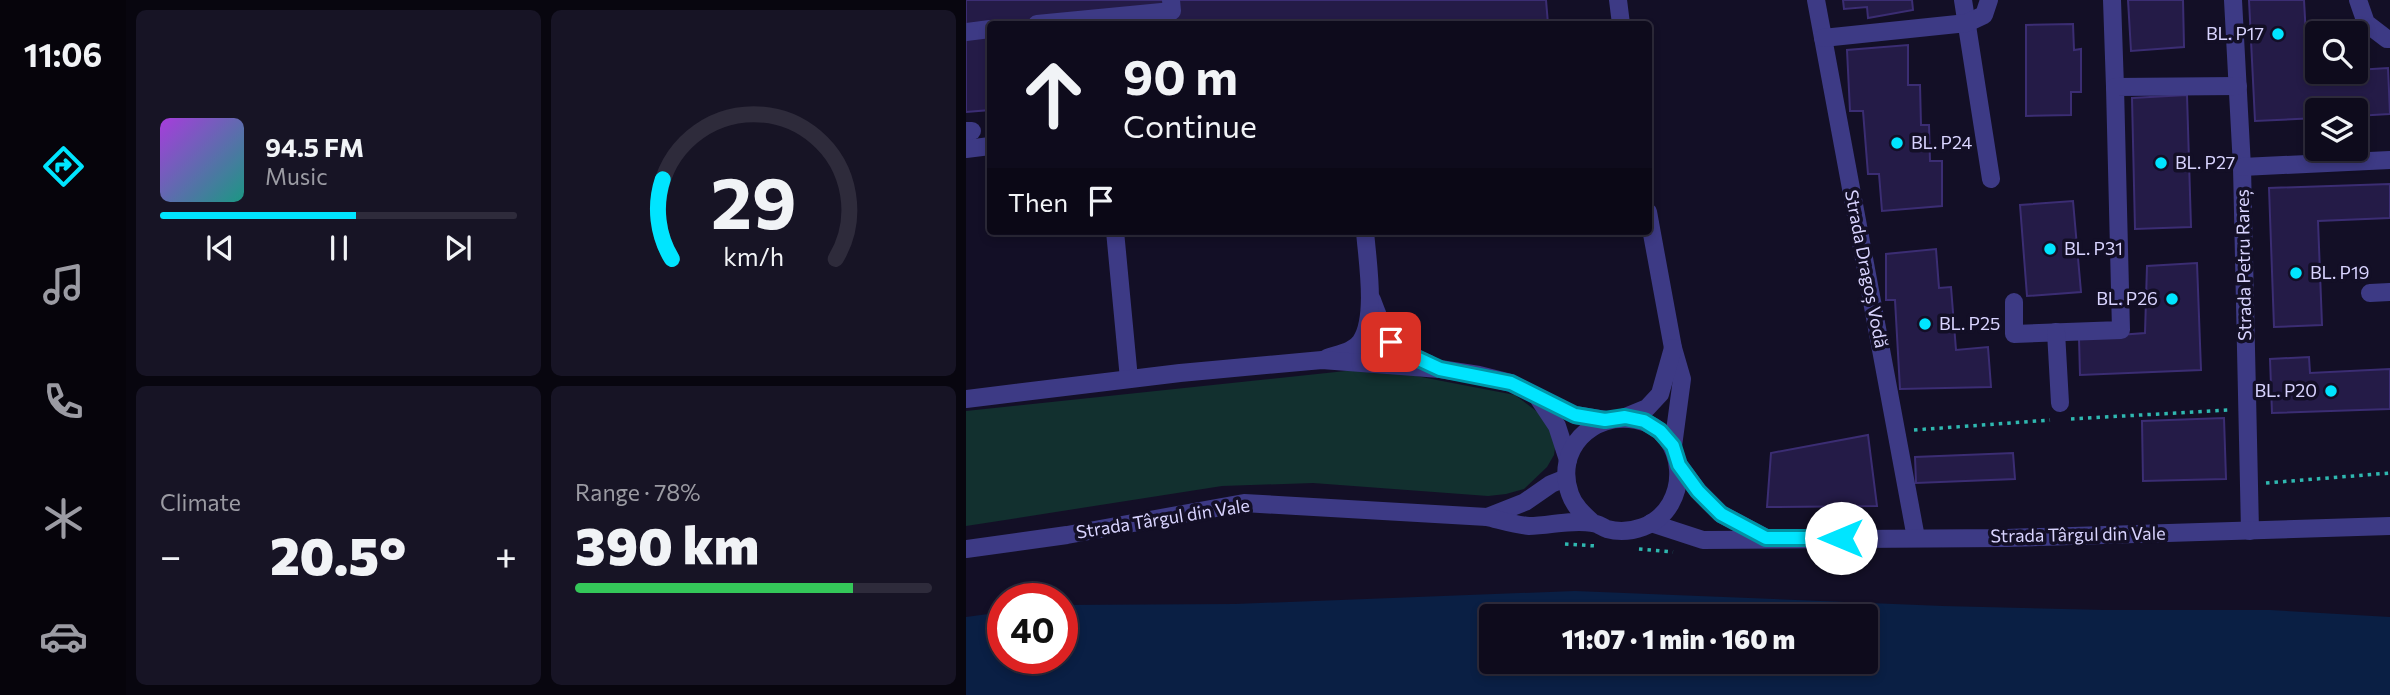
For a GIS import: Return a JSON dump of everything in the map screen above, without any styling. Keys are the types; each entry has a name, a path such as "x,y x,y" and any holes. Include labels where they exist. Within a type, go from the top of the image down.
{"street":[{"path":"1068,21 1172,11 1171,0"},
{"path":"1618,0 1621,21"},
{"name":"Strada Dragoș Vodă","path":"1816,0 1916,538"},
{"path":"1963,0 1991,179"},
{"path":"1823,38 1967,23 1984,15 1989,0"},
{"path":"2014,302 2014,334 2121,330 2112,0"},
{"name":"Strada Petru Rareș","path":"2233,0 2242,167 2250,531"},
{"path":"2358,0 2367,23 2386,39 2390,39"},
{"path":"966,32 987,29"},
{"path":"2115,87 2238,86"},
{"path":"966,149 987,146"},
{"path":"2242,167 2390,160"},
{"path":"1652,234 1673,348 1682,379 1673,446"},
{"path":"1115,235 1129,379"},
{"path":"1322,360 1352,349 1361,341 1367,322 1370,296 1365,235"},
{"path":"2370,293 2390,292"},
{"path":"1370,296 1381,327 1391,342 1412,356 1440,369"},
{"path":"2056,332 2060,403"},
{"path":"1625,417 1647,408 1660,394 1673,348"},
{"path":"967,399 1129,379 1322,360 1440,369 1511,383 1575,415 1605,420"},
{"path":"1536,396 1557,426 1570,495 1579,511 1592,523"},
{"name":"Strada Târgul din Vale","path":"966,549 1067,535 1244,503 1487,517 1526,526 1592,523 1609,530 1627,531 1661,517 1672,503 1679,485 1679,465 1673,446 1660,431 1644,421 1625,417 1605,420 1588,430 1576,443 1567,469 1551,484 1525,502 1487,517"},
{"name":"Strada Târgul din Vale","path":"1679,465 1698,491 1721,514 1766,538"},
{"name":"Strada Târgul din Vale","path":"1651,523 1703,540 2006,538 2390,526"}],"path":[{"path":"2249,484 2390,473"}],"green space":[{"path":"1355,370 1390,371 1515,395 1540,414 1556,440 1554,455 1547,467 1524,489 1506,494 1488,496 1313,483 1222,486 966,526 966,411"}],"water":[{"path":"1575,591 1943,606 2270,610 2390,617 2390,695 966,695 966,617 987,614 987,674 1078,674 1078,605 1235,604"}],"building":[{"path":"966,0 1546,0 1548,21 987,21 987,110 966,112"},
{"path":"1843,0 1912,0 1913,10 1868,18 1867,7 1844,9"},
{"path":"2128,0 2183,0 2184,47 2131,51"},
{"name":"BL. P17","path":"2249,0 2304,0 2305,84 2368,84 2368,69 2388,68 2390,114 2368,115 2368,98 2305,98 2305,119 2255,121"},
{"path":"2073,24 2074,50 2081,49 2081,92 2071,92 2071,115 2026,116 2026,25"},
{"name":"BL. P24","path":"1908,45 1908,85 1920,85 1921,125 1929,125 1930,161 1942,161 1942,206 1882,211 1879,174 1868,174 1863,111 1850,111 1847,50"},
{"name":"BL. P27","path":"2187,95 2191,227 2135,229 2132,98"},
{"name":"BL. P19","path":"2390,184 2390,218 2318,221 2322,325 2274,327 2269,188"},
{"name":"BL. P31","path":"2073,201 2081,292 2027,296 2020,205"},
{"name":"BL. P25","path":"1936,249 1939,288 1951,287 1956,350 1988,347 1991,387 1900,389 1895,300 1886,300 1886,254"},
{"name":"BL. P26","path":"2197,263 2201,370 2080,375 2079,338 2145,333 2147,266"},
{"name":"BL. P20","path":"2309,357 2310,373 2390,369 2390,409 2272,413 2270,359"},
{"path":"2224,418 2226,479 2143,481 2142,421"},
{"path":"1868,435 1877,506 1767,507 1771,453"},
{"path":"2013,453 2015,479 1916,483 1915,457"}],"place":[{"name":"BL. P17","path":"2278,34"},
{"name":"BL. P24","path":"1897,143"},
{"name":"BL. P27","path":"2161,163"},
{"name":"BL. P31","path":"2050,249"},
{"name":"BL. P19","path":"2296,273"},
{"name":"BL. P26","path":"2172,299"},
{"name":"BL. P25","path":"1925,324"},
{"name":"BL. P20","path":"2331,391"}],"route":[{"path":"1391,342 1412,356 1440,369 1511,383 1575,415 1605,420 1625,417 1644,421 1660,431 1673,446 1679,465 1698,491 1721,514 1766,538 1841,538"}]}
